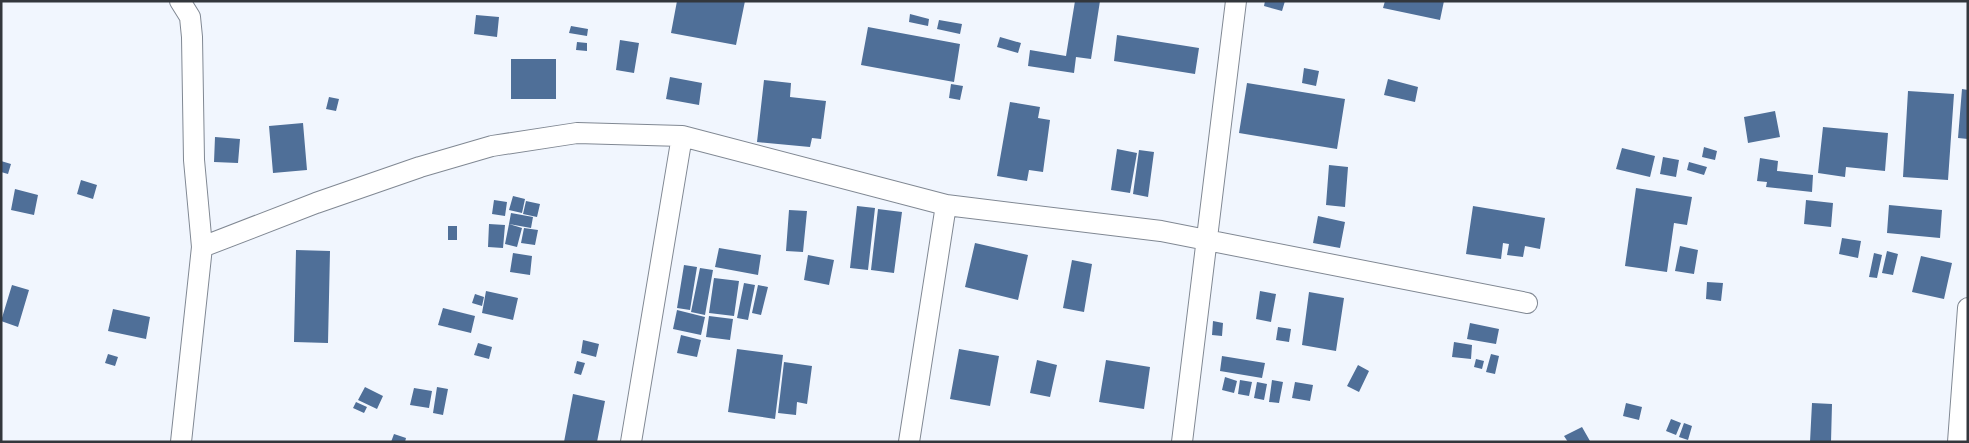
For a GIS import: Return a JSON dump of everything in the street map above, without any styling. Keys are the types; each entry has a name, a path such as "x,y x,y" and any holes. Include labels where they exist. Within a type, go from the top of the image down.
{"street":[{"path":"180,1 190,17 192,37 194,160 202,247 180,442"},
{"path":"1182,442 1236,1"},
{"path":"202,247 316,203 420,167 492,146 577,132 682,136 946,205 1160,231 1527,303"},
{"path":"631,442 682,136"},
{"path":"909,442 946,205"},
{"path":"1958,442 1968,308"}],"building":[{"path":"677,1 745,1 736,45 671,33"},
{"path":"1075,1 1100,1 1091,59 1076,57 1074,73 1028,66 1030,50 1066,56"},
{"path":"1265,1 1285,1 1282,11 1264,6"},
{"path":"1385,1 1444,1 1440,20 1383,8"},
{"path":"910,14 929,19 928,26 909,22"},
{"path":"476,15 499,17 497,37 474,34"},
{"path":"939,20 962,24 960,34 937,29"},
{"path":"571,26 588,29 587,36 569,33"},
{"path":"868,27 960,44 954,82 861,65"},
{"path":"1117,35 1199,48 1195,74 1114,61"},
{"path":"1000,37 1021,43 1018,53 997,47"},
{"path":"620,40 639,43 634,73 616,70"},
{"path":"577,42 587,43 587,51 576,50"},
{"path":"511,59 556,59 556,99 511,99"},
{"path":"1304,68 1319,71 1316,86 1302,83"},
{"path":"670,77 702,83 699,105 666,99"},
{"path":"1388,79 1418,87 1415,102 1384,95"},
{"path":"764,80 791,83 790,97 826,101 821,139 812,138 810,147 757,142"},
{"path":"1247,83 1345,99 1337,149 1239,133"},
{"path":"951,84 963,86 960,100 949,98"},
{"path":"1962,89 1968,90 1968,139 1958,138"},
{"path":"1908,91 1954,94 1948,180 1903,177"},
{"path":"329,97 339,99 336,111 326,109"},
{"path":"1010,102 1040,107 1038,118 1050,120 1043,172 1029,170 1027,181 997,176"},
{"path":"1775,111 1780,137 1748,143 1744,117"},
{"path":"303,123 307,170 273,173 269,126"},
{"path":"1823,127 1888,133 1885,171 1846,167 1845,177 1818,173"},
{"path":"215,137 240,139 238,163 214,162"},
{"path":"1704,147 1717,151 1715,160 1702,157"},
{"path":"1622,148 1655,156 1650,177 1616,169"},
{"path":"1117,149 1137,153 1130,193 1111,190"},
{"path":"1139,150 1154,152 1148,197 1133,194"},
{"path":"1663,157 1679,160 1676,177 1660,174"},
{"path":"1760,158 1778,161 1777,171 1813,175 1812,192 1766,187 1767,182 1757,181"},
{"path":"1,161 11,164 8,174 1,172"},
{"path":"1689,162 1707,167 1704,175 1687,170"},
{"path":"1329,165 1348,167 1345,207 1326,205"},
{"path":"81,180 97,185 93,199 77,194"},
{"path":"1636,188 1692,197 1687,225 1674,223 1667,272 1625,266"},
{"path":"15,189 38,195 34,215 11,210"},
{"path":"513,196 525,199 522,213 509,210"},
{"path":"494,200 507,202 505,216 492,214"},
{"path":"1806,200 1833,203 1831,227 1804,224"},
{"path":"526,201 540,204 537,217 523,214"},
{"path":"1889,205 1942,210 1940,238 1887,233"},
{"path":"857,206 875,208 868,270 850,268"},
{"path":"1473,206 1545,218 1540,249 1525,246 1523,257 1507,255 1509,244 1503,243 1501,259 1466,254"},
{"path":"878,209 902,212 894,273 871,270"},
{"path":"789,210 807,211 803,252 786,251"},
{"path":"511,213 533,217 531,228 509,224"},
{"path":"1318,216 1345,222 1340,248 1313,243"},
{"path":"489,224 505,225 503,248 488,247"},
{"path":"509,224 522,228 517,247 505,244"},
{"path":"448,226 457,226 457,240 448,240"},
{"path":"524,228 538,230 535,245 521,243"},
{"path":"1842,238 1861,241 1858,258 1839,254"},
{"path":"975,243 1028,255 1018,300 965,287"},
{"path":"1680,246 1698,250 1694,274 1675,271"},
{"path":"719,248 761,255 758,275 715,267"},
{"path":"296,250 330,251 328,343 294,342"},
{"path":"1887,251 1898,254 1893,275 1882,273"},
{"path":"513,253 532,256 530,275 510,272"},
{"path":"1874,253 1882,255 1877,278 1869,277"},
{"path":"808,255 834,260 829,285 804,280"},
{"path":"1921,256 1952,263 1944,299 1912,292"},
{"path":"1072,260 1092,264 1084,312 1063,308"},
{"path":"684,265 697,267 690,310 677,308"},
{"path":"700,268 713,270 705,315 691,312"},
{"path":"714,278 739,281 734,316 709,313"},
{"path":"1707,282 1723,283 1721,301 1706,299"},
{"path":"744,283 755,285 748,320 737,318"},
{"path":"12,285 29,290 18,327 1,321"},
{"path":"758,285 768,287 761,315 752,313"},
{"path":"486,291 518,298 513,320 482,313"},
{"path":"1260,291 1276,294 1271,322 1256,319"},
{"path":"1309,292 1344,298 1336,351 1302,345"},
{"path":"475,294 484,297 482,306 472,303"},
{"path":"443,308 475,316 471,333 438,325"},
{"path":"113,309 150,317 146,339 108,331"},
{"path":"677,310 705,317 701,335 673,329"},
{"path":"709,316 733,319 730,340 706,337"},
{"path":"1213,321 1223,323 1222,336 1212,335"},
{"path":"1470,323 1499,329 1496,344 1467,339"},
{"path":"1278,327 1291,329 1289,342 1276,340"},
{"path":"681,335 701,340 697,357 677,353"},
{"path":"583,340 599,344 596,357 581,353"},
{"path":"1454,342 1472,345 1471,359 1452,357"},
{"path":"478,343 492,347 489,359 474,355"},
{"path":"737,349 783,355 775,419 728,412"},
{"path":"959,349 999,356 990,406 950,399"},
{"path":"108,354 118,357 115,366 105,363"},
{"path":"1491,354 1499,356 1495,374 1486,372"},
{"path":"1222,356 1265,363 1262,378 1220,371"},
{"path":"1476,359 1484,361 1482,369 1474,367"},
{"path":"1037,360 1057,365 1050,397 1030,393"},
{"path":"1106,360 1150,367 1144,409 1099,402"},
{"path":"577,361 585,363 581,375 574,373"},
{"path":"784,362 812,366 807,404 797,402 796,415 778,413"},
{"path":"1358,365 1369,371 1359,392 1347,386"},
{"path":"1225,377 1237,381 1234,393 1222,390"},
{"path":"1240,380 1252,382 1249,396 1238,394"},
{"path":"1272,380 1283,382 1279,403 1269,402"},
{"path":"1257,382 1267,384 1264,400 1254,398"},
{"path":"1295,382 1313,385 1310,401 1292,398"},
{"path":"365,387 383,396 377,409 358,400"},
{"path":"437,387 448,389 443,415 433,413"},
{"path":"414,388 432,391 429,408 410,405"},
{"path":"573,394 605,401 597,442 564,442"},
{"path":"356,402 367,407 364,413 353,408"},
{"path":"1626,403 1642,407 1639,420 1623,416"},
{"path":"1812,403 1832,404 1831,442 1810,442"},
{"path":"1671,419 1681,423 1676,435 1666,431"},
{"path":"1684,423 1692,426 1688,440 1679,437"},
{"path":"1582,427 1590,441 1568,442 1564,436"},
{"path":"394,434 406,438 405,442 391,442"}]}
